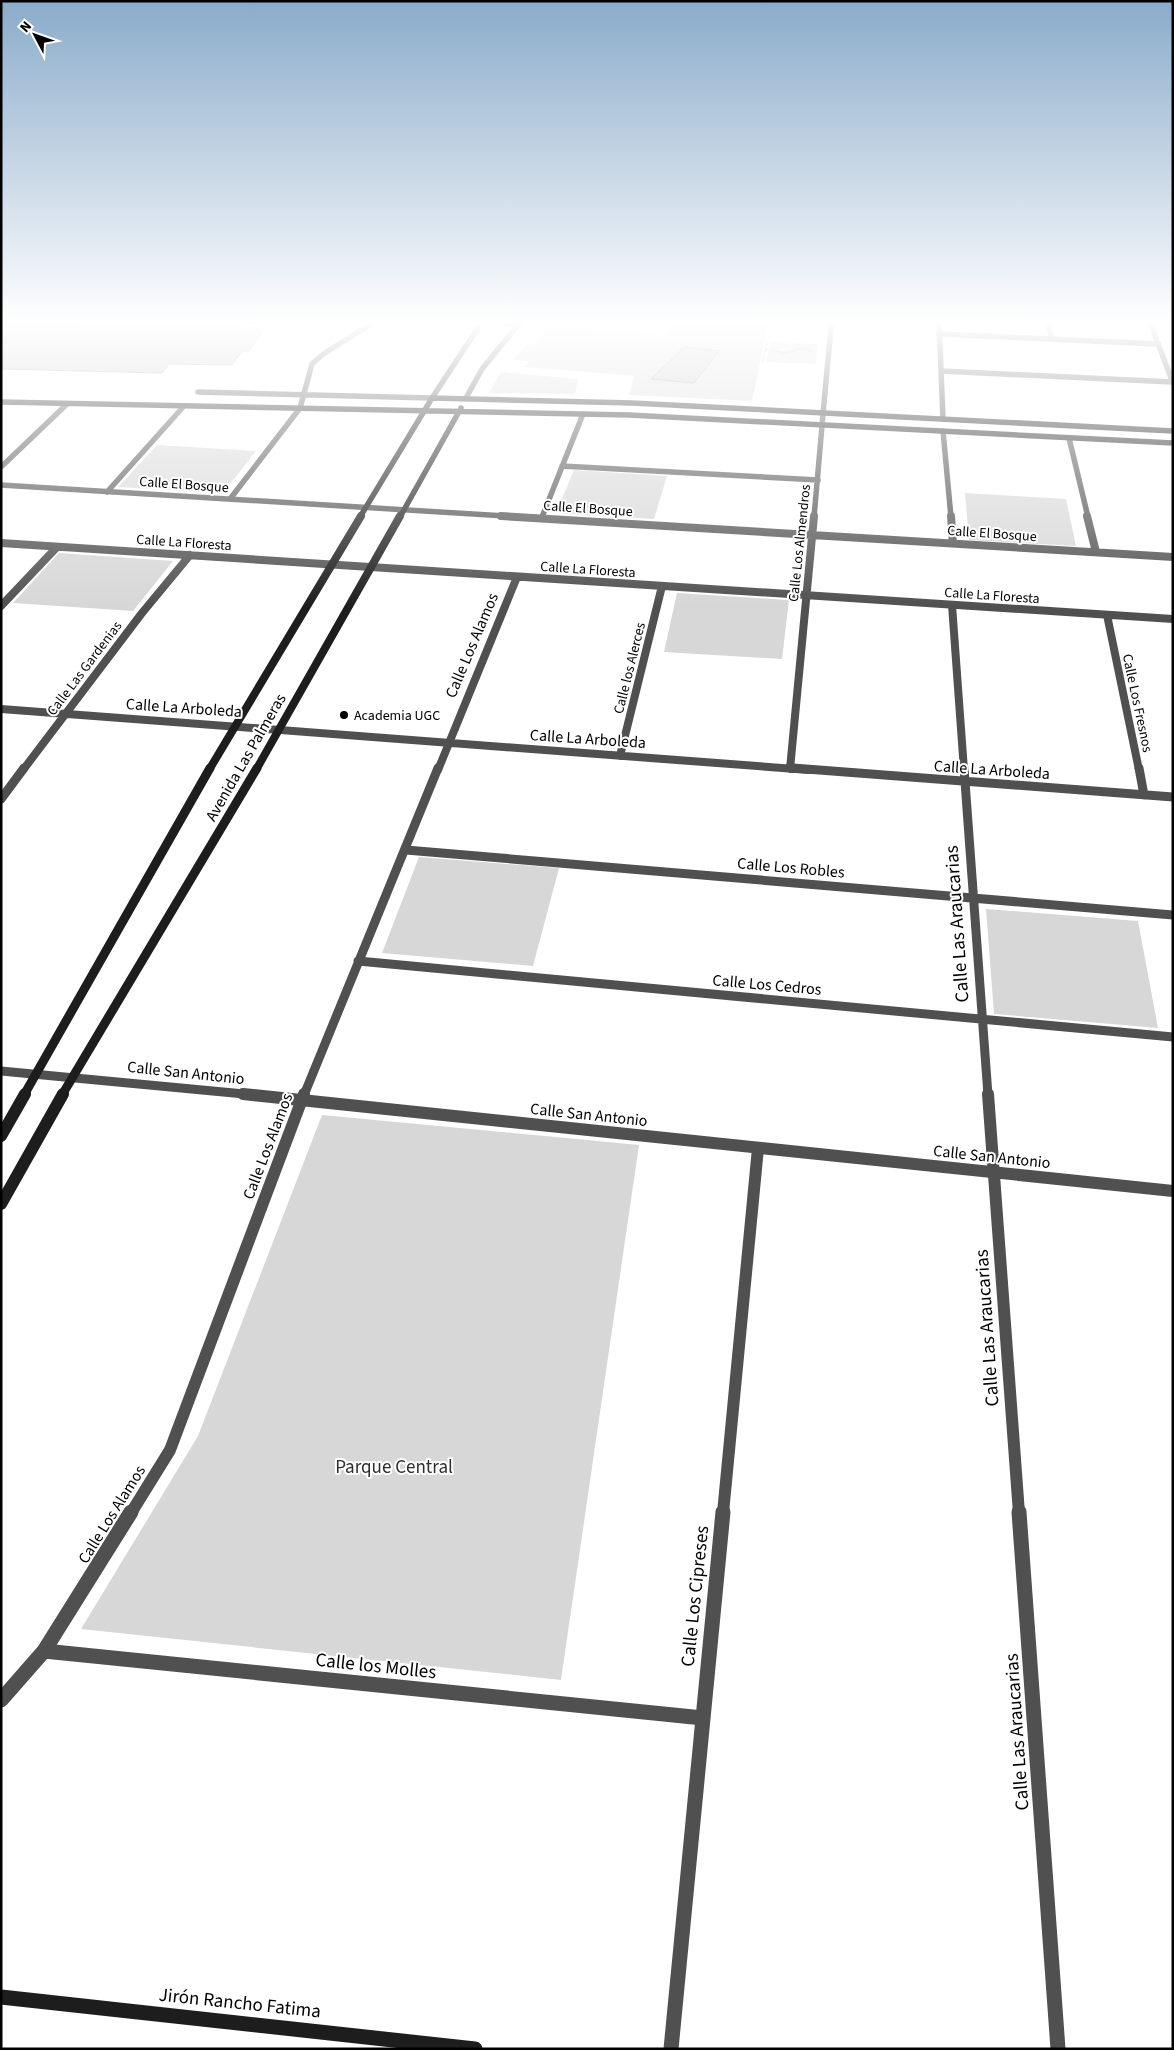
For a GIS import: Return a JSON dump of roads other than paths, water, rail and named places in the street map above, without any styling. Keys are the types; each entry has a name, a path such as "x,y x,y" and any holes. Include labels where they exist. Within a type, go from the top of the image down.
{"street":[{"path":"1,467 55,416"},
{"path":"107,492 175,416"},
{"path":"230,499 294,416"},
{"name":"Avenida Las Palmeras","path":"1,1136 234,726 422,416"},
{"name":"Avenida Las Palmeras","path":"1,1204 72,1076 280,730 457,416"},
{"path":"542,517 582,416"},
{"path":"619,416 1173,443"},
{"name":"Calle Los Almendros","path":"790,768 818,480 822,416"},
{"path":"885,416 1173,431"},
{"path":"943,431 953,543"},
{"path":"1069,438 1096,552"},
{"path":"562,466 818,480"},
{"name":"Calle El Bosque","path":"1,485 1173,557"},
{"name":"Calle La Floresta","path":"1,543 1173,619"},
{"path":"1,606 57,547"},
{"name":"Calle Las Gardenias","path":"1,799 142,613 190,555"},
{"name":"Calle Los Alamos","path":"1,1700 44,1651 170,1450 301,1101 517,577"},
{"name":"Calle los Alerces","path":"620,756 662,586"},
{"name":"Calle Las Araucarias","path":"952,605 1058,2049"},
{"name":"Calle Los Fresnos","path":"1107,615 1144,795"},
{"name":"Calle La Arboleda","path":"1,709 1173,798"},
{"name":"Calle Los Robles","path":"406,850 1173,914"},
{"name":"Calle Los Cedros","path":"358,961 1173,1037"},
{"name":"Calle San Antonio","path":"1,1071 72,1076 1173,1191"},
{"name":"Calle Los Cipreses","path":"671,2049 758,1148"},
{"name":"Calle los Molles","path":"44,1651 703,1718"},
{"name":"Jirón Rancho Fatima","path":"1,1997 475,2049"}],"place":[{"name":"Academia UGC","path":"344,715"}],"park label":[{"name":"Parque Central","path":"394,1466"}]}
